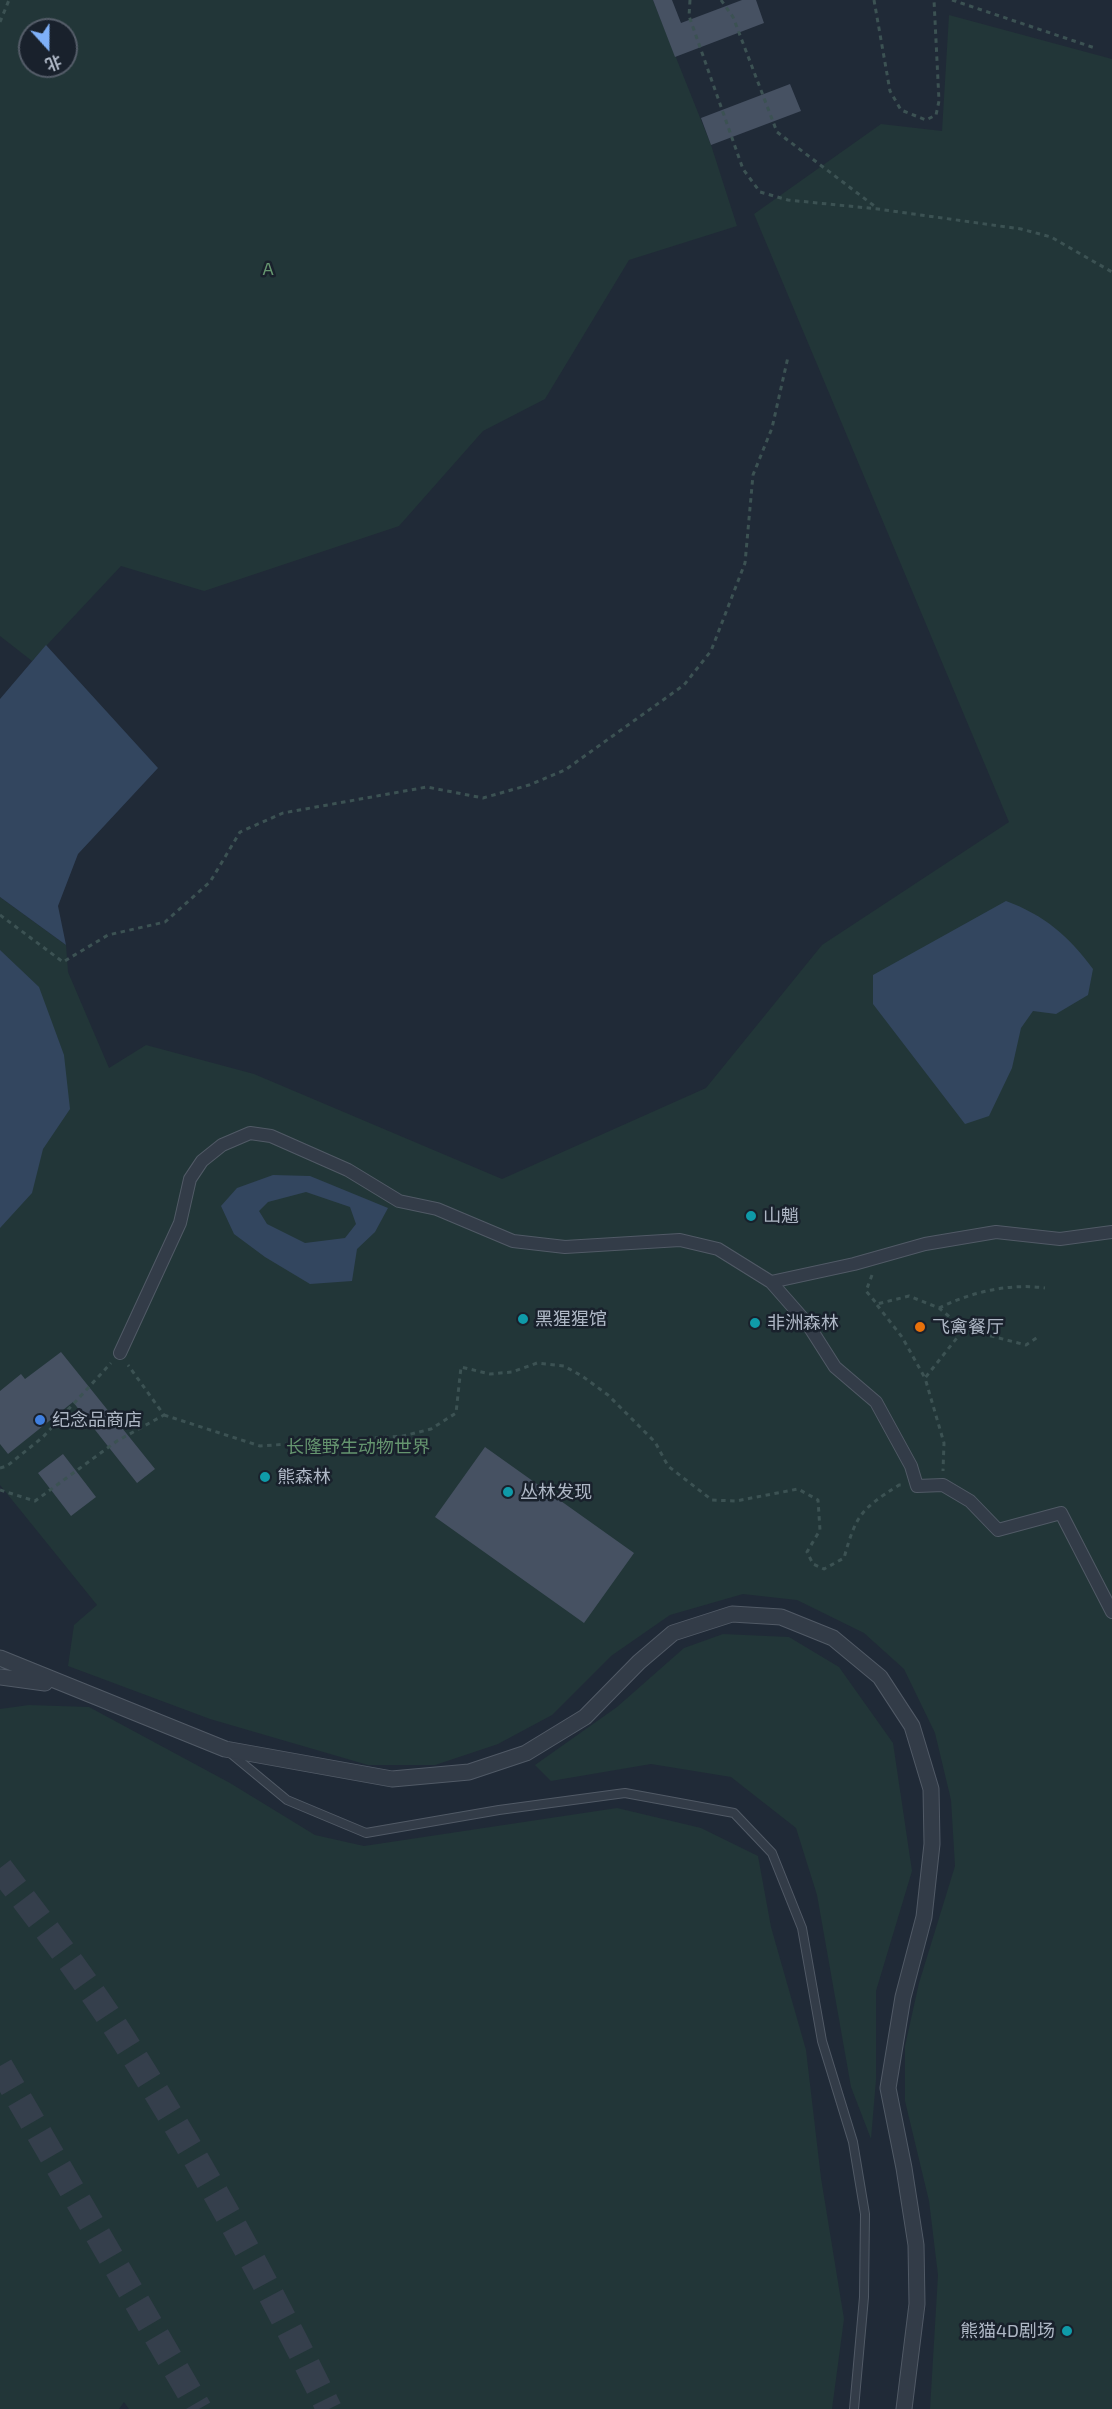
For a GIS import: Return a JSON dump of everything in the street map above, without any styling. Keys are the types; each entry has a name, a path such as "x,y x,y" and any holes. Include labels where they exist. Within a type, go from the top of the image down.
{"street":[{"path":"120,1353 180,1223 190,1179 201,1161 222,1145 250,1133 270,1136 348,1170 399,1201 436,1209 513,1241 565,1247 680,1240 718,1249 771,1282 807,1323 835,1367 876,1402 911,1466 917,1486 943,1485 970,1501 998,1530 1061,1513 1112,1612"},
{"path":"771,1282 878,1258 925,1244 996,1232 1060,1239 1112,1232"},
{"path":"0,1658 225,1749 392,1779 469,1772 526,1753 585,1717 639,1662 673,1633 732,1614 781,1617 833,1638 880,1677 912,1726 931,1789 932,1844 924,1917 903,1997 888,2088 916,2245 917,2304 904,2409"},
{"path":"0,1677 66,1686"}],"lane":[{"path":"225,1749 286,1800 366,1833 499,1810 625,1792 734,1813 772,1853 802,1928 822,2041 853,2142 865,2214 864,2297 854,2409"}],"path":[{"path":"0,22 9,0"},
{"path":"690,0 689,16 725,119 744,169 760,192 788,200 878,209 1021,229 1051,237 1112,272"},
{"path":"721,0 733,17 777,132 878,209"},
{"path":"874,0 890,91 901,110 926,120 936,115 939,101 934,0"},
{"path":"952,0 1095,48"},
{"path":"0,915 63,962 108,935 165,922 210,882 240,832 283,813 427,787 483,798 530,785 565,770 610,741 684,686 711,651 745,563 753,475 772,428 788,357"},
{"path":"878,1258 866,1291 902,1337 925,1378 944,1443 943,1485"},
{"path":"939,1308 962,1297 1024,1285 1045,1288"},
{"path":"877,1304 909,1296 939,1308 964,1329 1026,1345 1038,1337"},
{"path":"925,1378 964,1329"},
{"path":"0,1468 7,1466 43,1437 120,1353 164,1415 260,1446 403,1436 431,1429 456,1413 461,1367 490,1374 512,1372 537,1363 564,1366 608,1395 654,1442 668,1466 712,1500 736,1501 798,1489 818,1500 820,1530 807,1552 813,1564 824,1569 844,1558 859,1515 871,1502 899,1485 917,1486"},
{"path":"0,1490 35,1501 117,1441 164,1415"}],"green space":[{"name":"A","path":"0,0 653,0 711,145 737,226 629,260 545,399 483,431 399,526 204,591 121,566 32,661 0,636"},
{"name":"长隆野生动物世界","path":"949,15 1112,59 1112,2409 930,2409 938,2275 929,2201 905,2101 905,2046 919,1983 955,1866 951,1800 935,1733 904,1669 864,1633 797,1600 743,1594 670,1615 611,1656 552,1715 498,1744 435,1765 368,1765 210,1719 68,1666 74,1625 97,1605 0,1485 0,897 66,945 68,972 109,1068 146,1045 254,1074 502,1179 706,1088 822,945 1009,822 754,214 881,124 942,131"},
{"path":"723,1634 789,1637 839,1667 893,1743 912,1871 876,1991 876,2080 871,2139 851,2087 817,1895 796,1828 731,1777 651,1764 551,1781 535,1765 617,1707 684,1648"},
{"path":"29,1705 89,1707 230,1783 315,1835 364,1846 617,1808 701,1828 758,1856 771,1927 806,2050 821,2178 844,2319 832,2409 129,2409 124,2402 119,2409 0,2409 0,1709"}],"water":[{"path":"46,645 158,768 78,854 58,906 66,945 0,897 0,699"},
{"path":"1006,901 1032,913 1055,928 1075,946 1093,969 1088,995 1056,1014 1033,1011 1021,1028 1012,1068 989,1116 965,1124 873,1004 873,975"},
{"path":"0,950 39,987 64,1055 70,1109 43,1149 32,1193 0,1228"},
{"path":"273,1175 310,1176 388,1208 375,1232 357,1249 352,1281 310,1284 265,1257 234,1234 221,1206 237,1188","holes":["306,1192 350,1207 356,1224 345,1238 305,1243 267,1224 259,1211 268,1202"]}],"building":[{"path":"653,0 672,0 681,23 742,0 756,0 764,23 675,57"},
{"path":"790,84 801,111 711,145 701,118"},
{"path":"61,1352 155,1469 137,1483 73,1402 8,1454 0,1444 0,1391 21,1374 25,1379"},
{"path":"485,1447 634,1553 584,1623 435,1517"},
{"path":"63,1454 96,1497 71,1516 38,1473"}],"tunnel":[{"path":"0,1868 93,1994 178,2128 231,2220 329,2409"},
{"path":"0,2066 199,2409"}],"place":[{"name":"山魈","path":"751,1216"},
{"name":"黑猩猩馆","path":"523,1319"},
{"name":"非洲森林","path":"755,1323"},
{"name":"飞禽餐厅","path":"920,1327"},
{"name":"纪念品商店","path":"40,1420"},
{"name":"熊森林","path":"265,1477"},
{"name":"丛林发现","path":"508,1492"},
{"name":"熊猫4D剧场","path":"1067,2331"}]}
